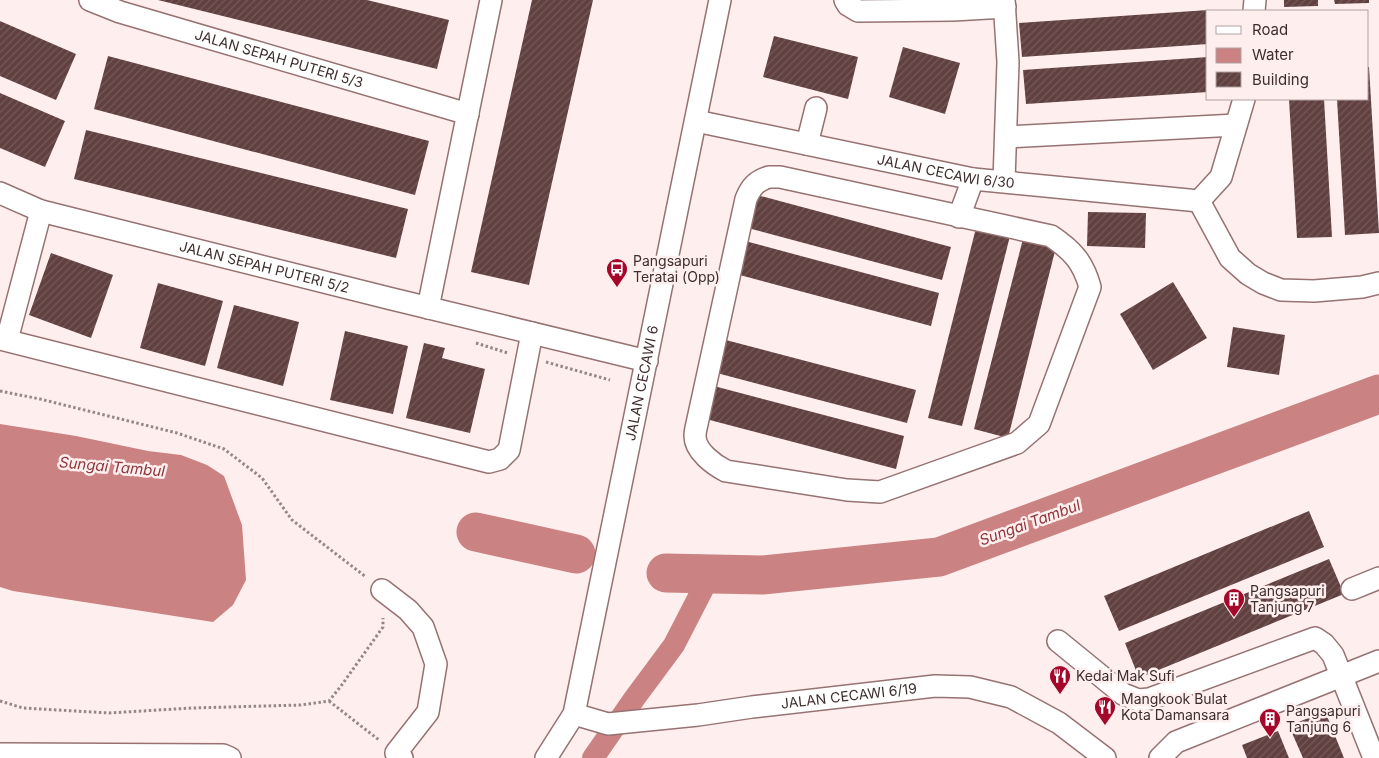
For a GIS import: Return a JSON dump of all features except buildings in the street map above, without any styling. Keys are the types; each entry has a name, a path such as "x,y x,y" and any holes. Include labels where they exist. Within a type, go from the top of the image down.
{"street":[{"name":"JALAN SEPAH PUTERI 5/3","path":"90,0 120,12 468,114"},
{"path":"428,308 491,0"},
{"name":"JALAN CECAWI 6","path":"546,758 574,714 720,0"},
{"path":"845,0 848,5 858,11 1004,4 1008,62 1004,181"},
{"path":"1244,100 1221,177 1200,201 1230,258 1248,274 1263,283 1281,290 1314,291 1362,288 1379,283"},
{"path":"807,144 816,108"},
{"name":"JALAN CECAWI 6/30","path":"696,121 973,179 1200,201"},
{"path":"1006,137 1236,125"},
{"path":"769,177 780,177 960,217 1051,236 1070,249 1085,270 1090,287 1039,424 1017,443 880,492 848,490 726,471 714,464 703,454 695,438 698,419 746,199 751,187 755,183 769,177"},
{"path":"960,217 973,179"},
{"name":"JALAN SEPAH PUTERI 5/2","path":"0,193 42,211 647,361"},
{"path":"42,211 4,339 489,462 500,459 509,450 532,333"},
{"path":"1352,589 1379,578"},
{"path":"382,590 408,610 423,628 436,664 428,712 399,756"},
{"path":"1058,641 1123,694 1138,700 1149,699 1315,638 1324,644 1333,655 1374,758"},
{"path":"1160,758 1176,742 1379,660"},
{"name":"JALAN CECAWI 6/19","path":"574,714 617,723 935,686 970,686 1011,697 1059,723 1105,758"},
{"path":"4,755 223,755 230,758"}],"path":[{"path":"0,391 177,433 224,449 262,478 292,520 382,590 383,627 329,701 301,705 192,708 109,713 22,708 0,701"},
{"path":"329,701 399,756"}],"water":[{"path":"0,424 76,436 148,451 181,455 207,465 224,476 242,525 246,580 233,605 213,622 13,591 0,587"}],"waterway":[{"name":"Sungai Tambul","path":"666,573 762,575 939,557 1379,394"},
{"name":"Sungai Tambul","path":"476,532 576,554"},
{"path":"593,758 674,645 710,575"}],"place":[{"name":"Pangsapuri Teratai (Opp)","path":"617,288"},
{"name":"Pangsapuri Tanjung 7","path":"1234,618"},
{"name":"Kedai Mak Sufi","path":"1060,695"},
{"name":"Mangkook Bulat Kota Damansara","path":"1105,726"},
{"name":"Pangsapuri Tanjung 6","path":"1270,738"}]}
